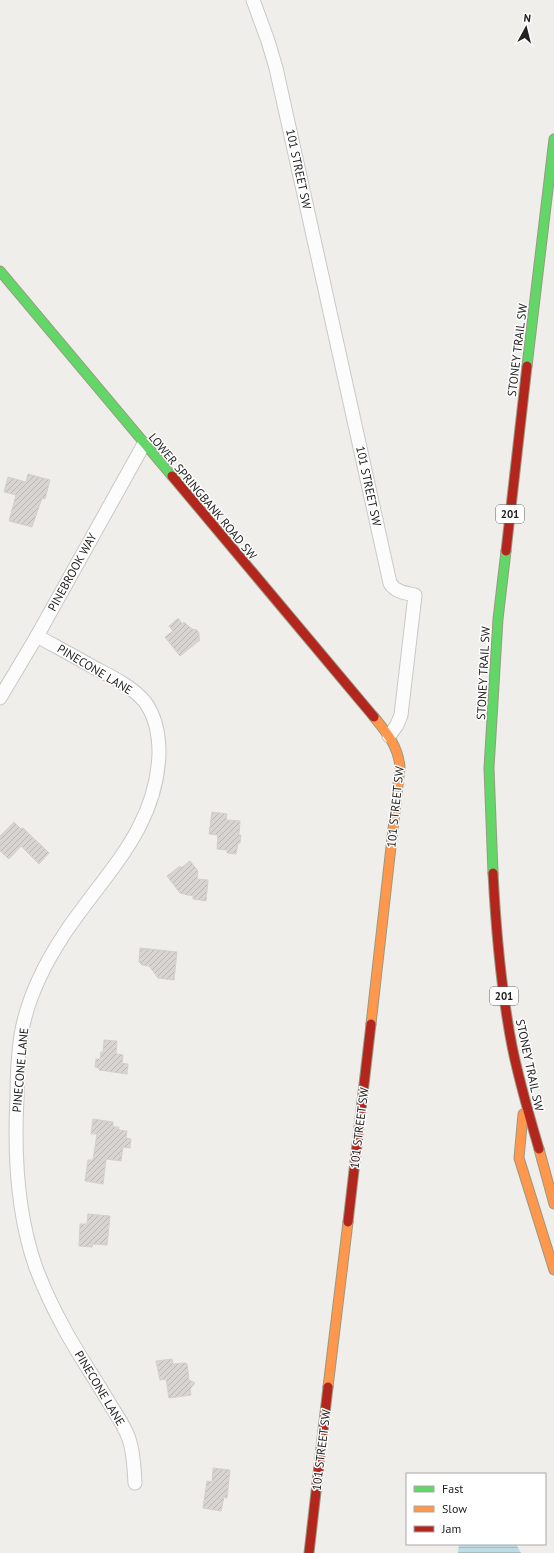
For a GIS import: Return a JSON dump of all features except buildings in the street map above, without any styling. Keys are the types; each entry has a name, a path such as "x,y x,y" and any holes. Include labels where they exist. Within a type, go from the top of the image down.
{"main road":[{"name":"STONEY TRAIL SW","path":"554,139 498,618 490,768 494,891 500,966 512,1046 524,1098 554,1204"},
{"name":"LOWER SPRINGBANK ROAD SW","path":"0,271 389,736"},
{"name":"101 STREET SW","path":"309,1553 398,789 400,766 398,749 389,736"},
{"path":"524,1098 519,1158 554,1270"}],"street":[{"name":"101 STREET SW","path":"253,0 276,68 390,583 394,589 398,591 415,595 401,715 397,725 389,736"},
{"name":"PINEBROOK WAY","path":"0,698 37,636 144,444"},
{"name":"PINECONE LANE","path":"37,636 108,675 136,693 151,711 156,723 158,736 159,762 157,775 154,791 143,822 130,844 64,935 48,961 34,991 21,1035 17,1097 16,1132 19,1185 26,1229 36,1266 65,1329 125,1429 132,1452 135,1483"}],"water":[{"path":"459,1545 517,1545 521,1553 458,1553"}],"traffic: fast":[{"path":"527,366 554,139"},
{"path":"0,271 172,476"},
{"path":"493,873 489,768 498,619 506,551"}],"traffic: slow":[{"path":"371,1024 400,767 399,759 394,746 374,717"},
{"path":"523,1114 519,1158 554,1270"},
{"path":"539,1149 554,1204"},
{"path":"328,1387 348,1222"}],"traffic: jam":[{"path":"506,551 527,366"},
{"path":"172,476 374,717"},
{"path":"493,873 500,960 508,1025 518,1072 539,1149"},
{"path":"348,1222 371,1024"},
{"path":"309,1553 328,1387"}]}
